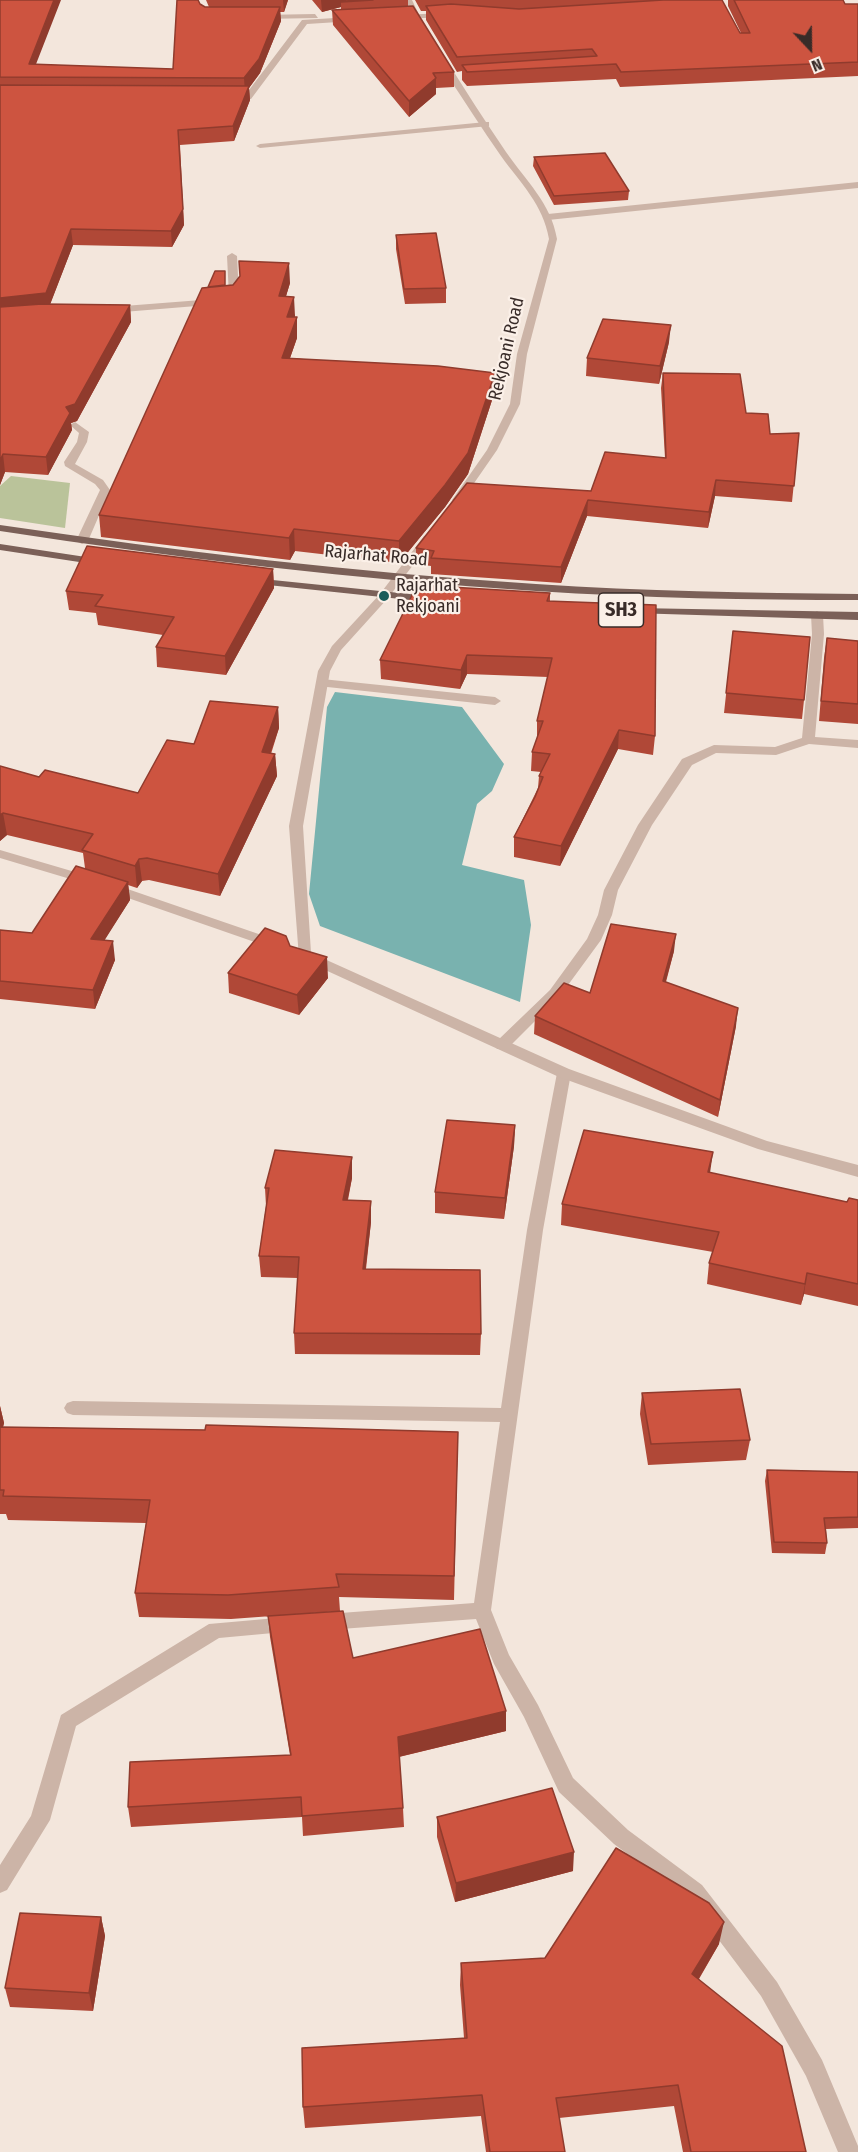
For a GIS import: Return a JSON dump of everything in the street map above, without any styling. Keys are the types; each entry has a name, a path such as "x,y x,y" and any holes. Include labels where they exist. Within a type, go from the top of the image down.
{"main road":[{"name":"Rajarhat Road","path":"0,528 174,555 396,577 658,594 858,597"},
{"path":"0,547 117,564"},
{"name":"Rajarhat Road","path":"245,580 384,596 442,600"},
{"name":"SH3","path":"618,610 858,616"}],"street":[{"path":"408,0 427,34"},
{"path":"253,17 321,16 350,9"},
{"path":"394,17 451,14"},
{"path":"225,96 248,96 305,22 361,19"},
{"name":"Rekjoani Road","path":"438,52 504,155 534,189 548,217 553,239 522,354 515,404 492,450 451,510"},
{"path":"453,76 464,75"},
{"path":"261,146 486,124"},
{"path":"548,217 858,185"},
{"path":"104,311 230,301 234,296 232,256"},
{"path":"75,425 84,432 82,442 69,462 70,466 73,470 99,482 105,490 82,541"},
{"path":"304,955 296,826 324,671 336,649 384,596 396,577 437,527"},
{"path":"808,740 818,634 817,615"},
{"path":"322,683 495,701"},
{"path":"502,1045 555,993 594,940 605,915 611,890 645,825 687,762 714,749 776,751 808,740 858,744"},
{"path":"0,854 129,892 304,955 564,1073 763,1145 858,1171"},
{"path":"564,1073 535,1230 482,1610 501,1658 531,1711 566,1785 621,1837 695,1892 769,1989 814,2068 849,2152"},
{"path":"73,1408 510,1415"},
{"path":"0,1883 39,1820 68,1721 216,1630 482,1610"}],"green space":[{"path":"11,476 70,483 65,528 0,518 0,486"}],"water":[{"path":"335,692 462,707 504,764 492,791 477,804 462,865 524,880 531,925 520,1002 320,926 309,894 327,707"}],"building":[{"path":"0,0 54,0 29,64 173,69 177,0 198,0 205,7 280,7 259,59 244,78 0,77"},
{"path":"346,0 373,0 341,2"},
{"path":"663,0 722,0 740,33 750,33 734,0 843,0 845,4 858,4 858,62 621,72 616,64 467,72 462,65 597,56 592,49 457,57 426,6 451,4 519,9"},
{"path":"413,6 454,72 433,73 436,78 409,101 332,10"},
{"path":"0,85 249,86 233,126 178,130 183,209 171,231 71,229 46,293 0,298"},
{"path":"605,153 629,191 554,196 534,157"},
{"path":"436,233 446,288 404,289 396,235"},
{"path":"239,261 289,263 279,296 294,297 287,317 297,317 282,358 438,366 495,373 468,453 399,541 294,529 289,538 99,515 202,288 233,285 240,276"},
{"path":"215,271 225,271 225,285 208,287"},
{"path":"42,304 130,305 75,404 66,407 70,413 46,457 3,454 0,461 0,307"},
{"path":"603,319 671,325 660,366 587,358"},
{"path":"663,373 740,374 746,413 768,414 770,434 799,433 794,486 716,480 709,512 588,500 561,567 431,558 434,551 416,548 467,483 591,491 605,452 666,458"},
{"path":"87,546 273,569 225,656 156,647 174,617 95,606 103,595 66,591"},
{"path":"417,585 550,593 547,601 656,605 655,736 619,730 561,846 514,837 535,797 543,777 539,776 550,754 532,752 543,721 537,721 552,658 467,655 461,670 380,660"},
{"path":"733,631 810,637 804,700 726,693"},
{"path":"827,638 858,641 858,704 821,701"},
{"path":"210,701 278,707 262,752 275,754 218,874 147,858 139,859 135,866 82,850 93,834 3,813 0,815 0,766 39,777 45,770 138,793 167,740 194,744"},
{"path":"76,866 128,882 91,939 113,941 93,990 0,981 0,930 32,933"},
{"path":"611,924 676,934 663,981 738,1008 720,1100 535,1016 564,983 590,993"},
{"path":"265,928 286,936 290,946 327,957 297,995 228,973"},
{"path":"447,1120 515,1125 505,1198 435,1192"},
{"path":"584,1130 713,1152 708,1172 847,1202 849,1198 858,1200 858,1284 807,1273 805,1284 709,1263 719,1232 562,1204"},
{"path":"275,1150 352,1157 343,1200 371,1201 363,1269 480,1270 481,1334 294,1333 299,1257 259,1256 269,1188 265,1188"},
{"path":"740,1389 750,1440 651,1444 642,1393"},
{"path":"206,1425 458,1432 454,1576 336,1574 339,1587 228,1595 135,1593 150,1500 3,1496 4,1490 0,1490 0,1427 205,1430"},
{"path":"767,1470 858,1472 858,1517 824,1518 827,1543 774,1542"},
{"path":"343,1611 353,1658 480,1629 506,1711 398,1737 403,1808 302,1816 301,1797 128,1807 130,1762 291,1755 268,1616"},
{"path":"552,1788 574,1852 456,1883 437,1817"},
{"path":"616,1848 709,1903 724,1922 692,1974 782,2046 806,2152 691,2152 678,2085 556,2098 565,2152 490,2152 482,2095 303,2107 302,2048 467,2038 461,1963 545,1958"},
{"path":"20,1913 101,1917 89,1993 5,1988"}],"place":[{"name":"Rajarhat Rekjoani","path":"384,596"}]}
